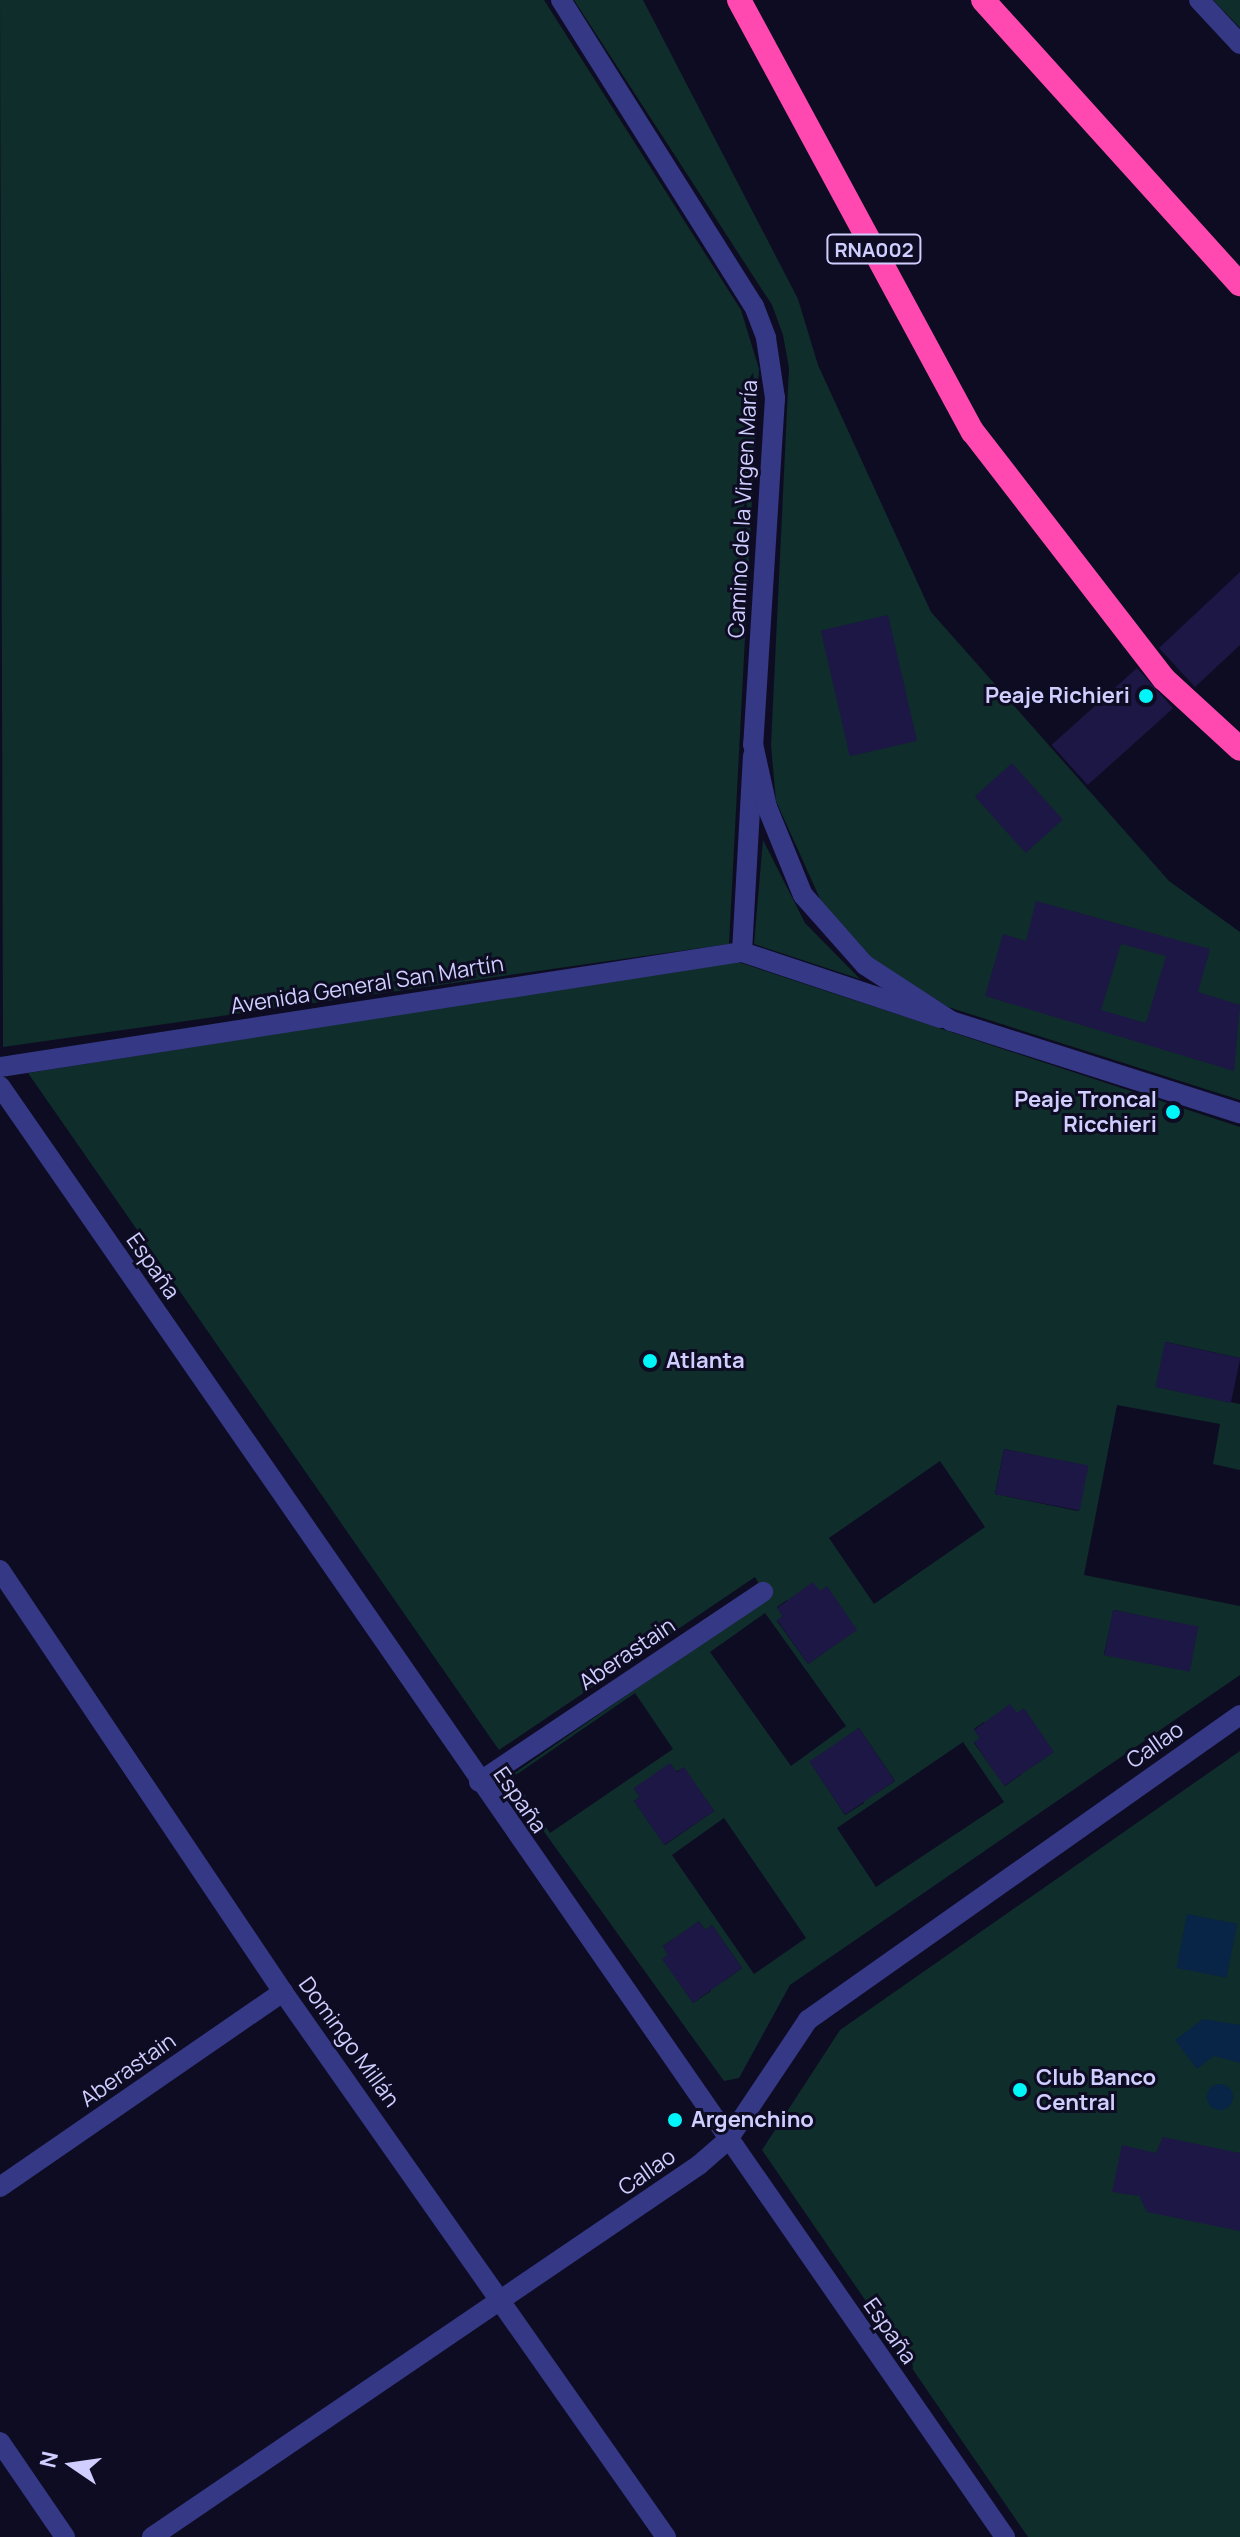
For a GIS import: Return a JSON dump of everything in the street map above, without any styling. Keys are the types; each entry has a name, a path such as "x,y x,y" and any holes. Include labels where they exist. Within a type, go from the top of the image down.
{"highway":[{"name":"RNA002","path":"739,0 973,432 1164,679 1240,749"},
{"path":"983,0 1240,284"}],"street":[{"name":"Camino de la Virgen María","path":"561,0 754,306 770,354 775,398 742,952 1240,1113"},
{"path":"1199,0 1240,44"},
{"name":"Camino de la Virgen María","path":"753,744 767,807 803,895 865,965 951,1021"},
{"name":"Avenida General San Martín","path":"0,1067 742,952"},
{"name":"España","path":"0,1086 727,2141 1005,2537"},
{"name":"Domingo Millán","path":"0,1570 283,1992 504,2300 666,2537"},
{"name":"Aberastain","path":"479,1782 763,1592"},
{"name":"Callao","path":"152,2537 504,2300 727,2141 808,2020 1240,1715"},
{"name":"Aberastain","path":"0,2187 283,1992"},
{"path":"0,2442 65,2537"}],"green space":[{"path":"0,0 544,0 741,310 759,369 729,944 3,1047"},
{"path":"574,0 643,0 798,299 818,365 931,612 1169,881 1240,932 1240,1100 948,1007 873,959 821,901 776,801 771,745 789,368 783,335 772,305"},
{"path":"1213,0 1240,0 1240,28"},
{"path":"763,840 805,923 860,979 754,944"},
{"name":"Atlanta","path":"735,961 1240,1127 1240,1358 1166,1342 1157,1387 1240,1404 1240,1470 1213,1464 1220,1424 1117,1405 1084,1575 1240,1606 1240,1675 790,1985 739,2078 724,2081 506,1779 767,1598 755,1577 499,1750 28,1073","holes":["1004,1449 1087,1466 1078,1511 995,1494","940,1461 985,1527 874,1604 829,1538","787,1600 825,1652 808,1664 777,1621 783,1616 777,1607","1114,1610 1198,1628 1104,1654","765,1613 846,1726 791,1766 710,1652","635,1693 673,1749 550,1833 513,1777","984,1722 992,1733 1053,1752 1035,1765 1029,1756 1016,1765 1022,1774 1005,1786 974,1743 980,1738 974,1729","859,1728 895,1781 877,1793 858,1793 864,1803 845,1815 810,1762","963,1742 1004,1802 876,1887 837,1828","684,1768 714,1811 665,1845 634,1801 640,1797 634,1788","724,1818 806,1938 754,1974 672,1855","699,1921 705,1930 712,1925 742,1968 724,1981 717,1973 705,1981 711,1991 693,2003 663,1959 668,1955 663,1946 673,1939 681,1949 694,1940 687,1930"]},
{"name":"Club Banco Central","path":"1240,1751 1240,2537 1028,2537 762,2150 840,2030"}],"water":[{"path":"1187,1914 1237,1924 1227,1978 1177,1968"},
{"path":"1203,2019 1240,2025 1240,2063 1214,2056 1197,2069 1175,2040"},
{"path":"1220,2084 1229,2088 1233,2097 1229,2106 1220,2110 1211,2106 1207,2097 1211,2088"}],"building":[{"path":"1240,572 1240,645 1195,687 1159,648"},
{"path":"888,615 917,741 850,756 821,631"},
{"path":"1137,668 1173,708 1088,785 1052,745"},
{"path":"1012,763 1063,819 1026,853 975,796"},
{"path":"1036,901 1210,949 1198,992 1240,1005 1234,1071 985,996 1003,934 1026,941","holes":["1121,944 1166,956 1146,1023 1101,1010"]},
{"path":"1165,1342 1240,1358 1231,1403 1155,1387"},
{"path":"1004,1449 1088,1465 1080,1511 995,1494"},
{"path":"813,1582 820,1591 827,1586 857,1630 808,1664 777,1620 783,1616 777,1608"},
{"path":"1113,1610 1198,1627 1190,1672 1104,1655"},
{"path":"1010,1704 1017,1713 1024,1708 1054,1752 1004,1786 974,1742 980,1738 974,1730"},
{"path":"859,1728 895,1781 845,1815 809,1762"},
{"path":"670,1763 677,1772 684,1767 714,1811 664,1845 634,1801 640,1797 634,1788"},
{"path":"699,1921 705,1930 712,1925 742,1968 693,2003 662,1959 668,1955 663,1946"},
{"path":"1163,2137 1240,2153 1240,2231 1147,2212 1139,2196 1112,2192 1122,2145 1156,2153"}],"place":[{"name":"Peaje Richieri","path":"1146,696"},
{"name":"Peaje Troncal Ricchieri","path":"1173,1112"},
{"name":"Atlanta","path":"650,1361"},
{"name":"Club Banco Central","path":"1020,2090"},
{"name":"Argenchino","path":"675,2120"}]}
